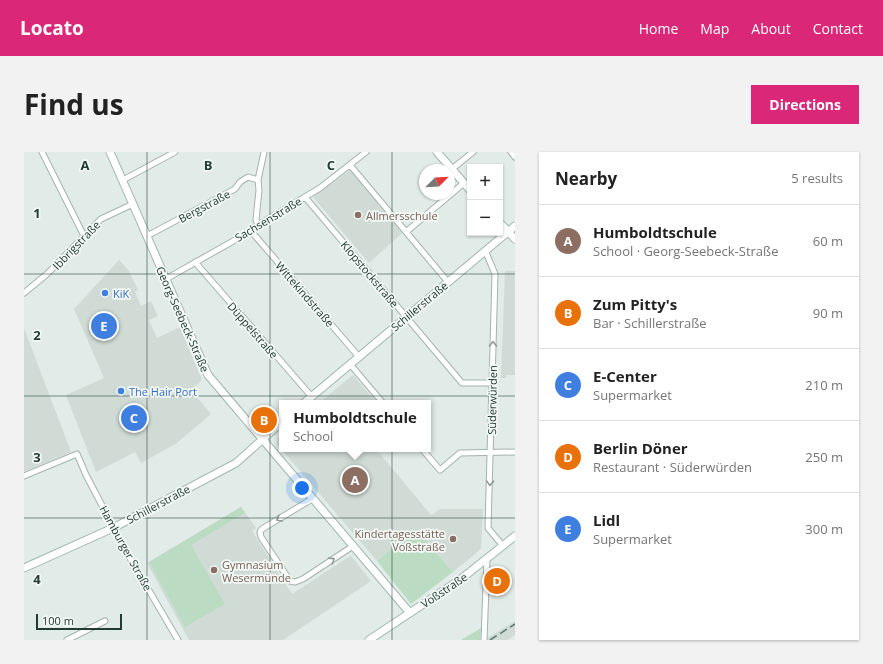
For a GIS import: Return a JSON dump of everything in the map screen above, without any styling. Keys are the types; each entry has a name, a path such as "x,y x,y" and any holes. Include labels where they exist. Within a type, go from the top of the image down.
{"street":[{"path":"42,152 84,236"},
{"name":"Georg-Seebeck-Straße","path":"110,152 208,375 410,613"},
{"path":"123,180 175,152"},
{"path":"258,225 256,220 259,190 258,180 264,152"},
{"name":"Sachsenstraße","path":"166,279 250,231 320,188 366,152"},
{"path":"437,152 448,164"},
{"path":"455,167 473,152"},
{"path":"511,152 515,156"},
{"path":"350,165 448,282"},
{"path":"455,172 467,186"},
{"name":"Bergstraße","path":"147,236 235,189 240,182 248,177 258,180"},
{"path":"406,232 464,183"},
{"name":"Klopstockstraße","path":"305,197 462,383 492,383"},
{"name":"Ibbrigstraße","path":"24,293 48,274 101,219 133,204"},
{"path":"503,226 515,238"},
{"name":"Schillerstraße","path":"308,400 515,226"},
{"name":"Wittekindstraße","path":"250,231 359,357"},
{"name":"Süderwürden","path":"486,250 495,274 488,528 503,546"},
{"name":"Düppelstraße","path":"195,262 312,397"},
{"path":"350,364 380,400"},
{"name":"Schillerstraße","path":"24,568 113,528 236,463 279,425"},
{"path":"425,452 440,470 460,453 515,452"},
{"name":"Hamburger Straße","path":"24,476 77,454 113,528 178,640"},
{"path":"312,499 262,528 260,532 261,537 290,581 296,582 303,579 353,546"},
{"name":"Voßstraße","path":"369,640 461,579 515,536"},
{"path":"484,640 487,559"},
{"path":"67,640 105,620"}],"shaded area":[{"name":"Allmersschule","path":"350,170 402,233 369,263 313,197"},
{"path":"119,260 129,271 138,290 135,292 141,306 151,301 158,316 149,320 157,338 180,327 202,380 191,390 211,414 177,443 141,463 135,452 96,472 66,395 104,378 74,309"},
{"path":"505,271 515,271 515,375 506,375 506,378 501,378"},
{"path":"24,328 71,452 24,472"},
{"path":"353,375 374,400 323,400"},
{"path":"279,437 279,446 277,444"},
{"path":"284,452 378,452 431,515 440,509 483,509 481,549 453,572 416,529 377,561"},
{"name":"Gymnasium Wesermünde","path":"241,507 256,528 252,531 292,594 350,556 371,581 283,640 189,640 147,563"},
{"path":"515,621 515,635 507,640 484,640"}],"green space":[{"path":"241,507 245,513 191,545 225,604 185,627 149,562"},
{"path":"416,529 453,572 411,604 377,561"},
{"path":"481,628 480,640 461,640"}],"railway":[{"path":"490,640 515,624"}],"place":[{"name":"Allmersschule","path":"358,215"},
{"name":"KiK","path":"105,293"},
{"name":"Lidl","path":"104,326"},
{"name":"The Hair Port","path":"121,391"},
{"name":"E-Center","path":"134,418"},
{"name":"Zum Pitty's","path":"264,420"},
{"name":"Humboldtschule","path":"355,480"},
{"name":"Kindertagesstätte Voßstraße","path":"453,539"},
{"name":"Gymnasium Wesermünde","path":"214,570"},
{"name":"Berlin Döner","path":"497,581"}]}
